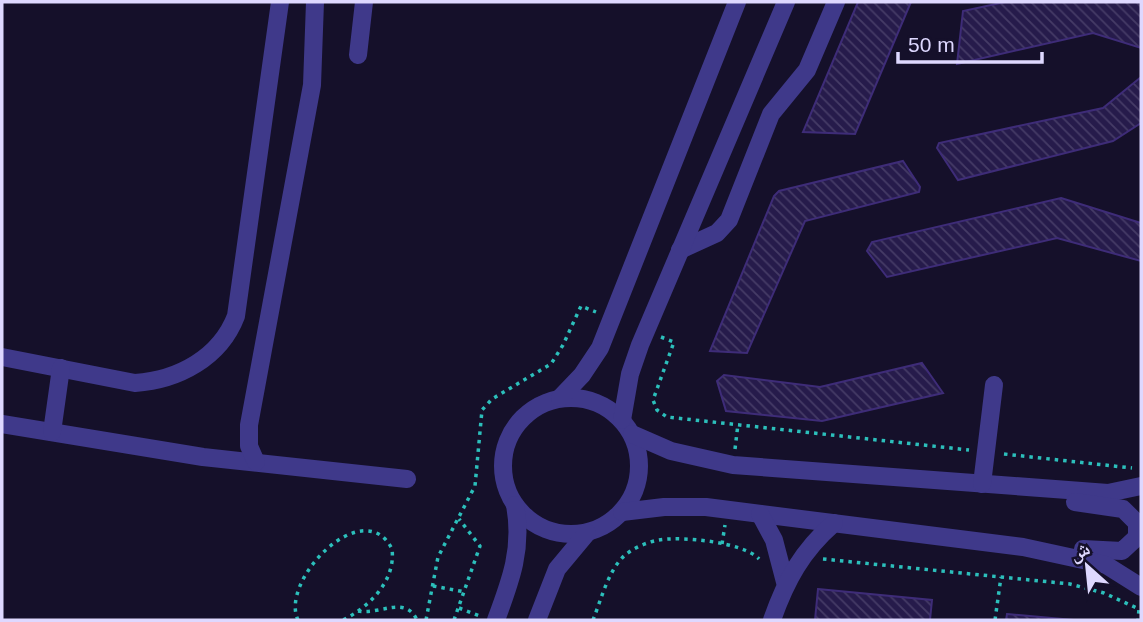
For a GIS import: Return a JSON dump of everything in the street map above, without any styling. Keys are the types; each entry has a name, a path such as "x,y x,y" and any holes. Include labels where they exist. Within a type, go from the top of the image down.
{"street":[{"path":"2,357 135,383 152,382 179,374 202,359 227,335 236,316 280,2"},
{"path":"256,462 249,446 249,425 312,85 315,2"},
{"path":"358,55 364,2"},
{"path":"496,620 517,562 519,535 515,505 503,473 508,439 529,412 560,398 592,362 737,2"},
{"path":"515,505 526,517 554,532 587,533 600,528 622,512 638,480 639,456 627,427 630,374 786,2"},
{"path":"680,250 717,233 729,220 771,114 781,98 807,70 836,2"},
{"path":"740,111 781,98"},
{"path":"52,432 61,368"},
{"path":"976,484 989,385"},
{"path":"560,398 594,401 627,427 671,451 733,465 1108,493 1141,486"},
{"path":"2,424 191,455 407,479"},
{"path":"1036,488 1060,499 1123,509 1137,523 1137,537 1122,551 1074,549 1052,552"},
{"path":"622,512 685,506 1052,552 1106,565 1141,587"},
{"path":"760,514 774,540 785,582"},
{"path":"772,620 785,582 802,556 834,523"},
{"path":"537,620 558,569 587,533"}],"path":[{"path":"426,620 438,557 475,486 479,418 486,404 551,364 563,345 580,306 611,318"},
{"path":"646,331 674,342 654,394 657,410 667,417 1141,469"},
{"path":"733,465 738,424"},
{"path":"454,620 480,545 459,518"},
{"path":"298,620 295,598 316,560 338,541 367,529 383,535 392,549 393,557 382,586 352,618 343,620"},
{"path":"593,620 613,571 623,557 641,545 660,540 734,545 755,555 765,567"},
{"path":"816,559 1070,584 1104,593 1139,609 1138,620"},
{"path":"995,620 1001,577"},
{"path":"433,586 465,592"},
{"path":"358,611 377,612 400,605 408,608 417,620"},
{"path":"459,608 491,620"}],"building":[{"path":"858,2 911,2 855,134 803,132"},
{"path":"1005,2 1141,2 1141,48 1093,33 957,64 963,11"},
{"path":"1141,77 1141,123 1113,141 958,180 937,148 939,143 1103,108"},
{"path":"903,161 920,187 919,192 805,221 747,353 710,351 774,196 779,191"},
{"path":"1061,198 1141,223 1141,261 1057,238 887,277 867,251 872,242"},
{"path":"922,363 943,393 822,421 726,411 717,381 724,375 820,387"},
{"path":"818,589 932,600 930,620 815,620"},
{"path":"1007,614 1074,620 1006,620"}]}
